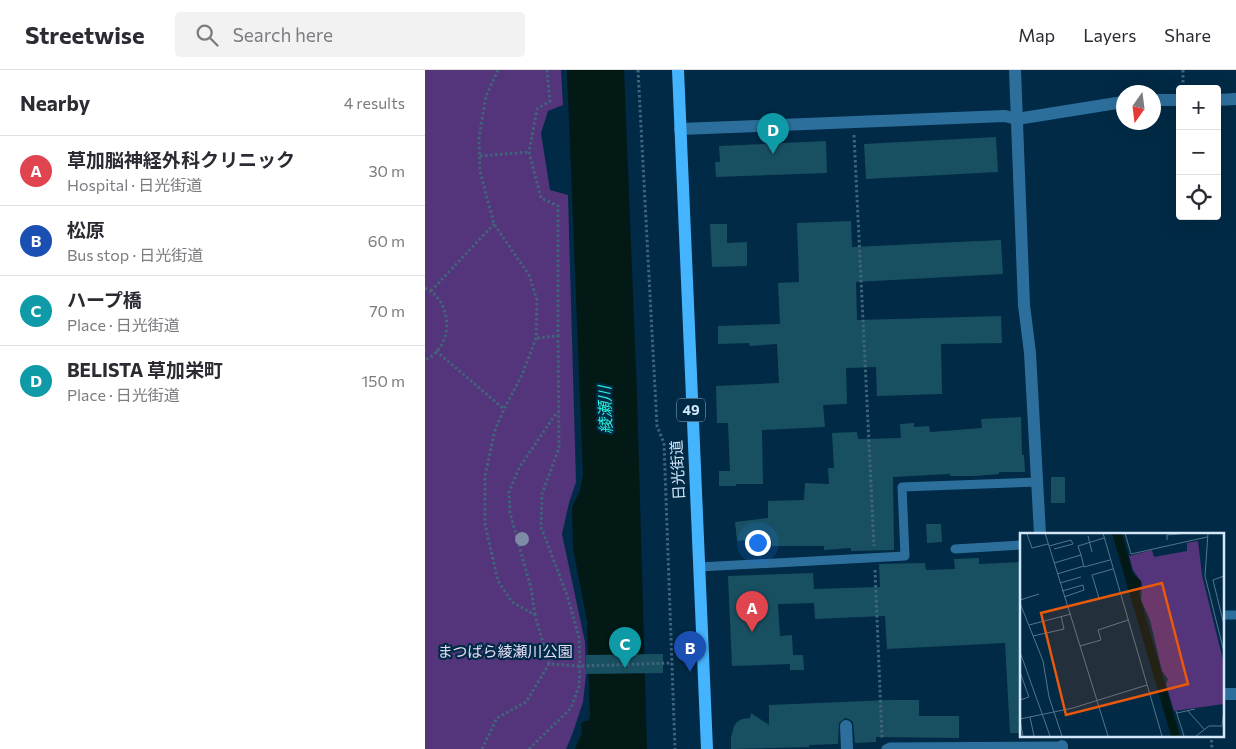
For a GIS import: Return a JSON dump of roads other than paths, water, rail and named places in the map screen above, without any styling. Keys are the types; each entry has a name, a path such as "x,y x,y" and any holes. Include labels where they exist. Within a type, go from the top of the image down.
{"main road":[{"name":"日光街道","path":"678,70 707,749"}],"street":[{"path":"1015,70 1024,305 1030,353 1040,533"},
{"path":"1161,100 1176,100"},
{"path":"1221,100 1236,100"},
{"path":"680,129 1005,116 1017,119 1116,103"},
{"path":"1223,694 1236,694"},
{"path":"846,726 847,749"}],"lane":[{"path":"699,567 905,556 902,487 1038,482"},
{"path":"955,549 1020,545"},
{"path":"1223,615 1236,615"},
{"path":"884,746 1061,744"}],"water":[{"name":"綾瀬川","path":"567,70 624,70 637,395 647,749 575,749 582,733 581,724 584,721 588,721 590,717 587,621 573,548 572,507 580,491 583,474"}],"place":[{"name":"BELISTA 草加栄町","path":"773,154"},
{"name":"草加脳神経外科クリニック","path":"752,632"},
{"name":"ハープ橋","path":"625,668"},
{"name":"松原","path":"690,672"}],"park label":[{"name":"まつばら綾瀬川公園","path":"505,652"}]}
